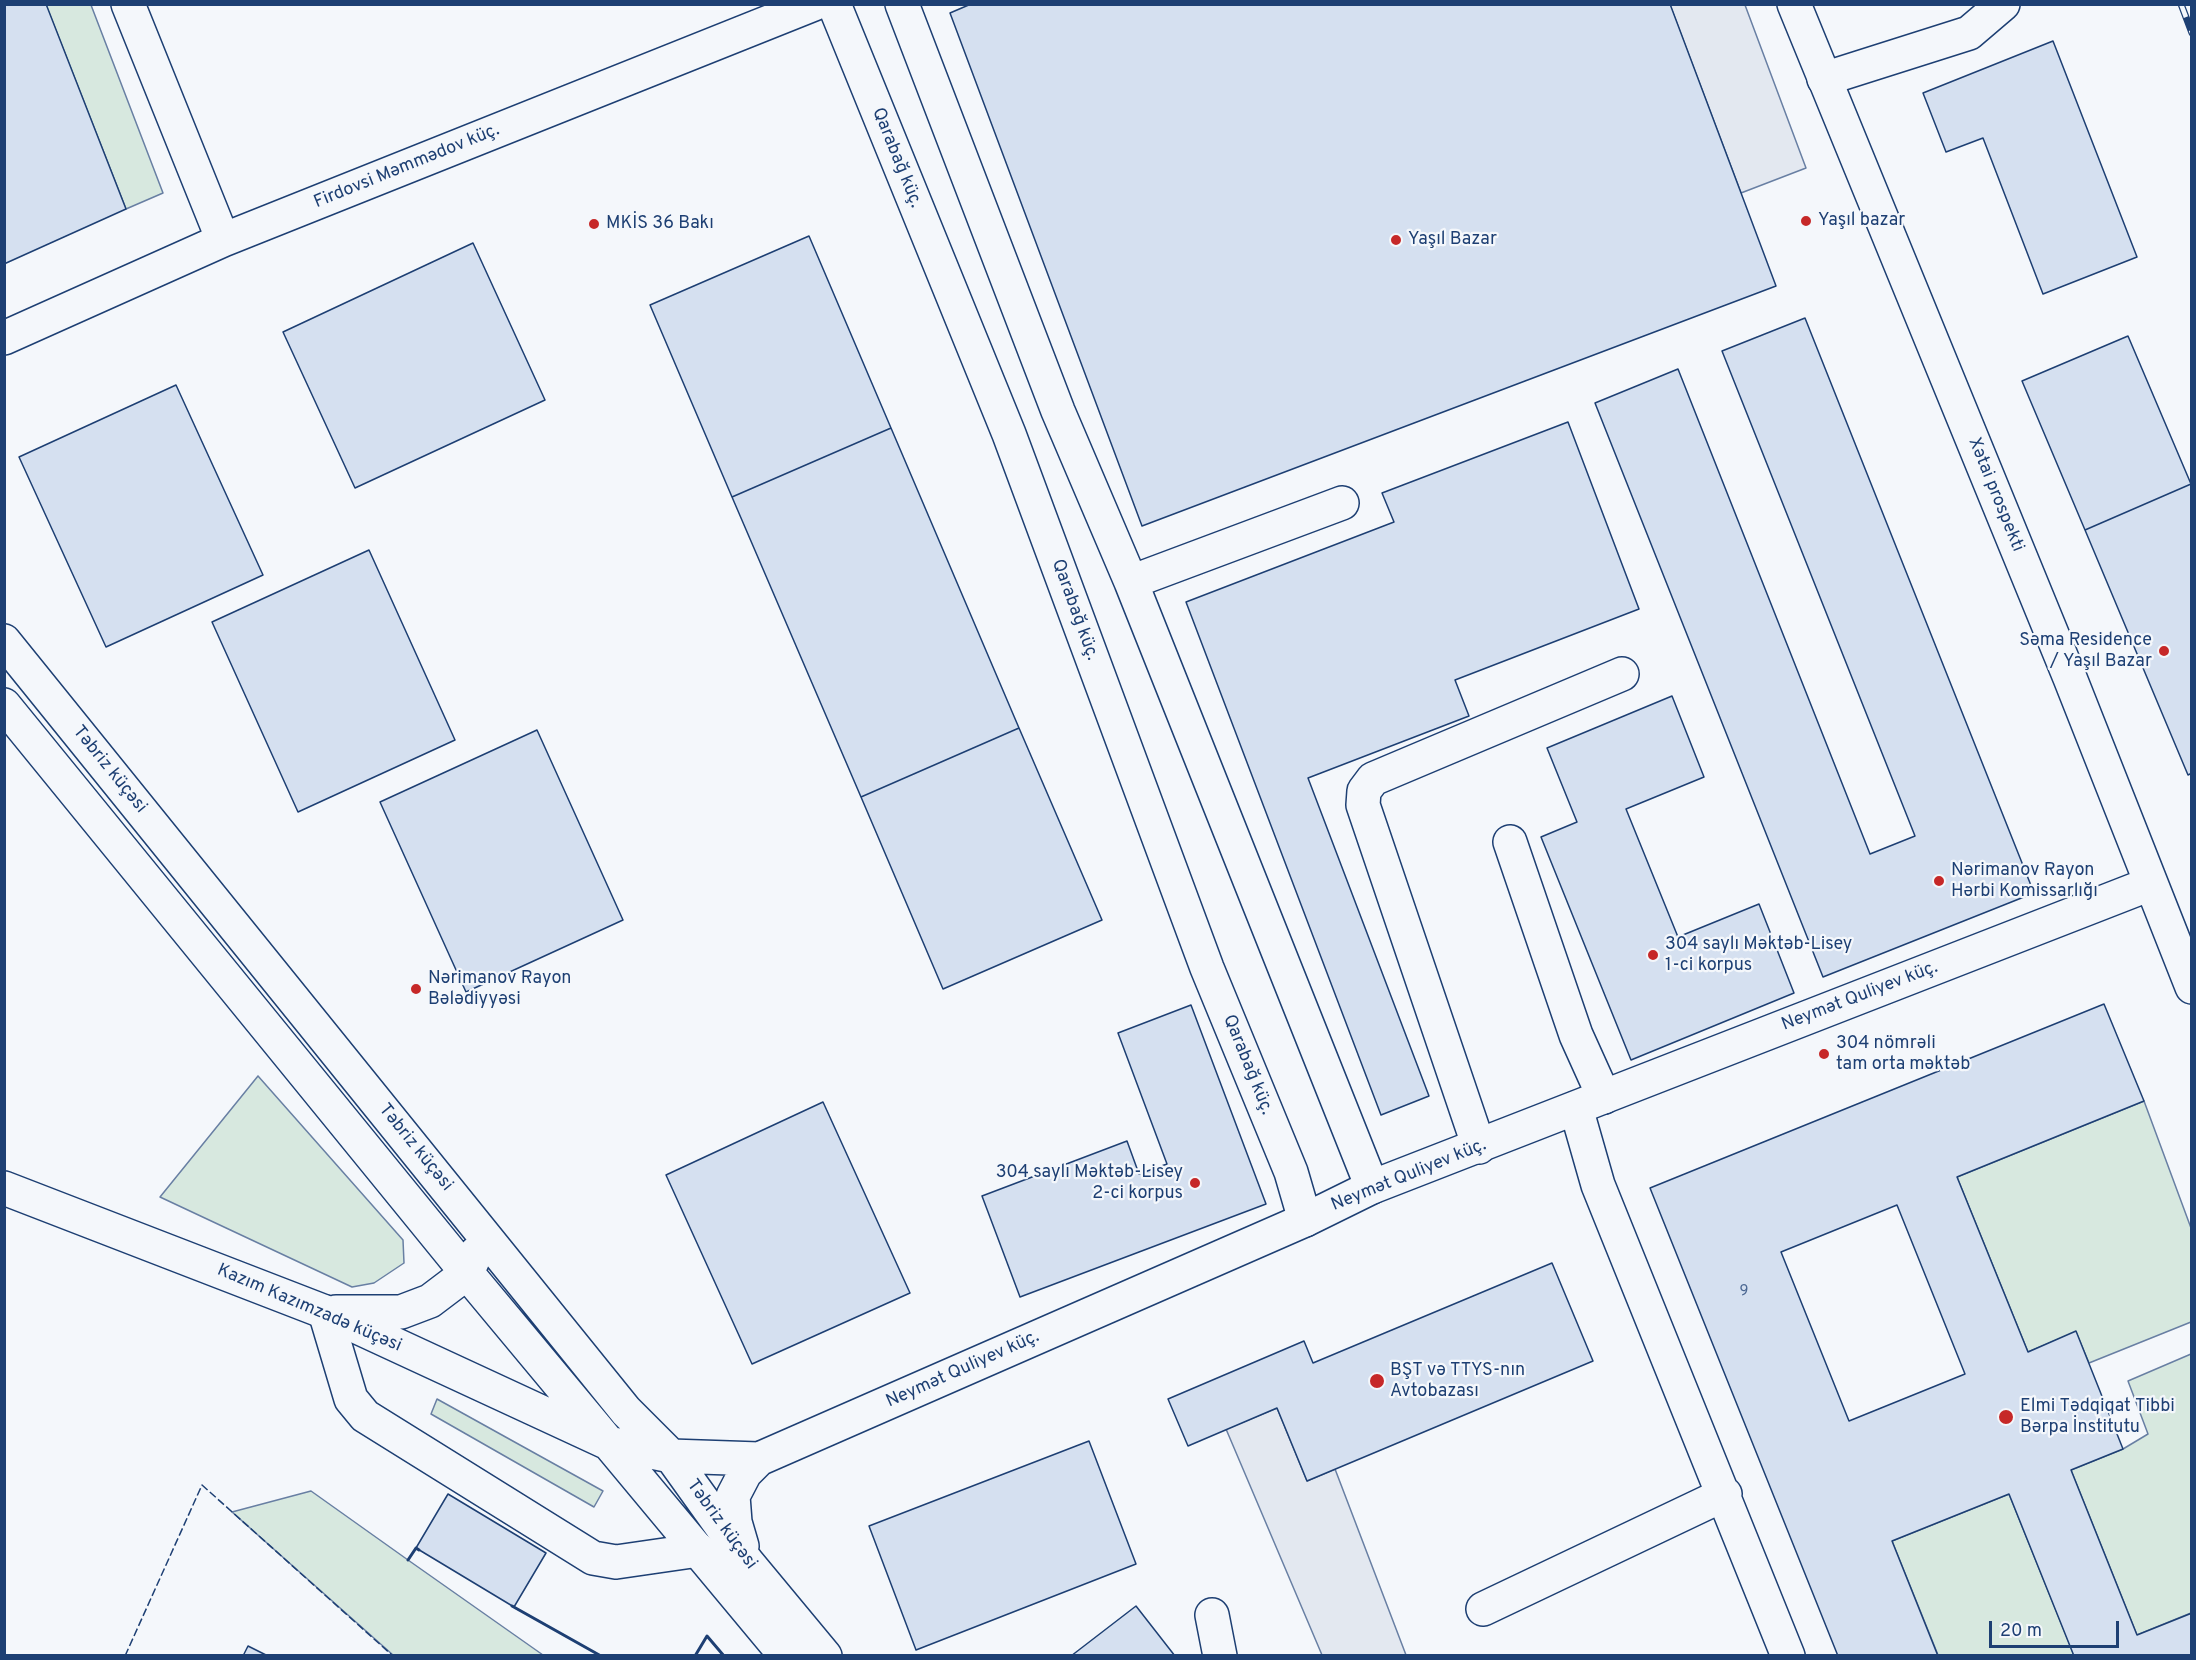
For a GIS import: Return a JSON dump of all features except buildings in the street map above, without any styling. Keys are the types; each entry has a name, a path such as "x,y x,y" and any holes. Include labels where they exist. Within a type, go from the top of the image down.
{"main road":[{"path":"128,4 224,240"},
{"name":"Firdovsi Məmmədov küç.","path":"4,338 224,240 814,4"},
{"name":"Qarabağ küç.","path":"834,4 1009,434 1207,968 1291,1172 1305,1220"},
{"path":"902,4 1058,411 1131,582 1372,1187"},
{"name":"Xətai prospekti","path":"1794,4 2070,678 2192,987"},
{"path":"1824,79 1969,33 2003,4"},
{"path":"1131,582 1342,503"},
{"name":"Təbriz küçəsi","path":"4,641 483,1231 626,1411 671,1456 747,1562 825,1656"},
{"path":"1479,1147 1363,805 1364,791 1373,779 1622,674"},
{"name":"Təbriz küçəsi","path":"4,705 467,1273 786,1656"},
{"path":"1510,842 1576,1035 1590,1102 1598,1185 1725,1494 1788,1656"},
{"name":"Neymət Quliyev küç.","path":"608,1443 671,1456 759,1459 1305,1220 1372,1187 2150,884"},
{"name":"Kazım Kazımzadə küçəsi","path":"4,1188 325,1312 608,1443"},
{"path":"483,1231 476,1256 467,1273 430,1301 401,1312 325,1312 351,1399 365,1416 593,1558 616,1563 699,1550"},
{"path":"747,1562 735,1522 733,1496 745,1473 759,1459"},
{"path":"1483,1610 1725,1494"},
{"path":"1212,1615 1220,1656"}],"shaded area":[{"path":"46,5 91,5 163,193 126,209"},
{"path":"1670,5 1745,5 1806,168 1741,193"},
{"path":"258,1076 403,1240 404,1263 374,1283 352,1287 160,1197"},
{"path":"2144,1101 2191,1228 2191,1322 2089,1363 2076,1332 2028,1352 1957,1177"},
{"path":"2191,1354 2191,1613 2137,1635 2071,1470 2123,1449 2148,1434 2128,1381"},
{"path":"437,1399 603,1491 594,1507 431,1414"},
{"path":"1277,1408 1307,1481 1335,1469 1406,1655 1322,1655 1226,1429"},
{"path":"311,1491 543,1655 393,1655 232,1512"},
{"path":"2009,1494 2074,1655 1938,1655 1892,1541"}],"railway":[{"path":"2181,4 2192,33"}],"fence":[{"path":"125,1656 202,1485 393,1656"}],"wall":[{"path":"408,1560 416,1548 419,1550"},
{"path":"512,1606 601,1656"},
{"path":"695,1656 707,1636 724,1656"}],"place":[{"name":"Yaşıl bazar","path":"1806,221"},
{"name":"MKİS 36 Bakı","path":"594,224"},
{"name":"Yaşıl Bazar","path":"1396,240"},
{"name":"Səma Residence / Yaşıl Bazar","path":"2164,651"},
{"name":"Nərimanov Rayon Hərbi Komissarlığı","path":"1939,881"},
{"name":"304 saylı Məktəb-Lisey 1-ci korpus","path":"1653,955"},
{"name":"Nərimanov Rayon Bələdiyyəsi","path":"416,989"},
{"name":"304 nömrəli tam orta məktəb","path":"1824,1054"},
{"name":"304 saylı Məktəb-Lisey 2-ci korpus","path":"1195,1183"},
{"name":"BŞT və TTYS-nın Avtobazası","path":"1377,1381"},
{"name":"Elmi Tədqiqat Tibbi Bərpa İnstitutu","path":"2006,1417"}]}
